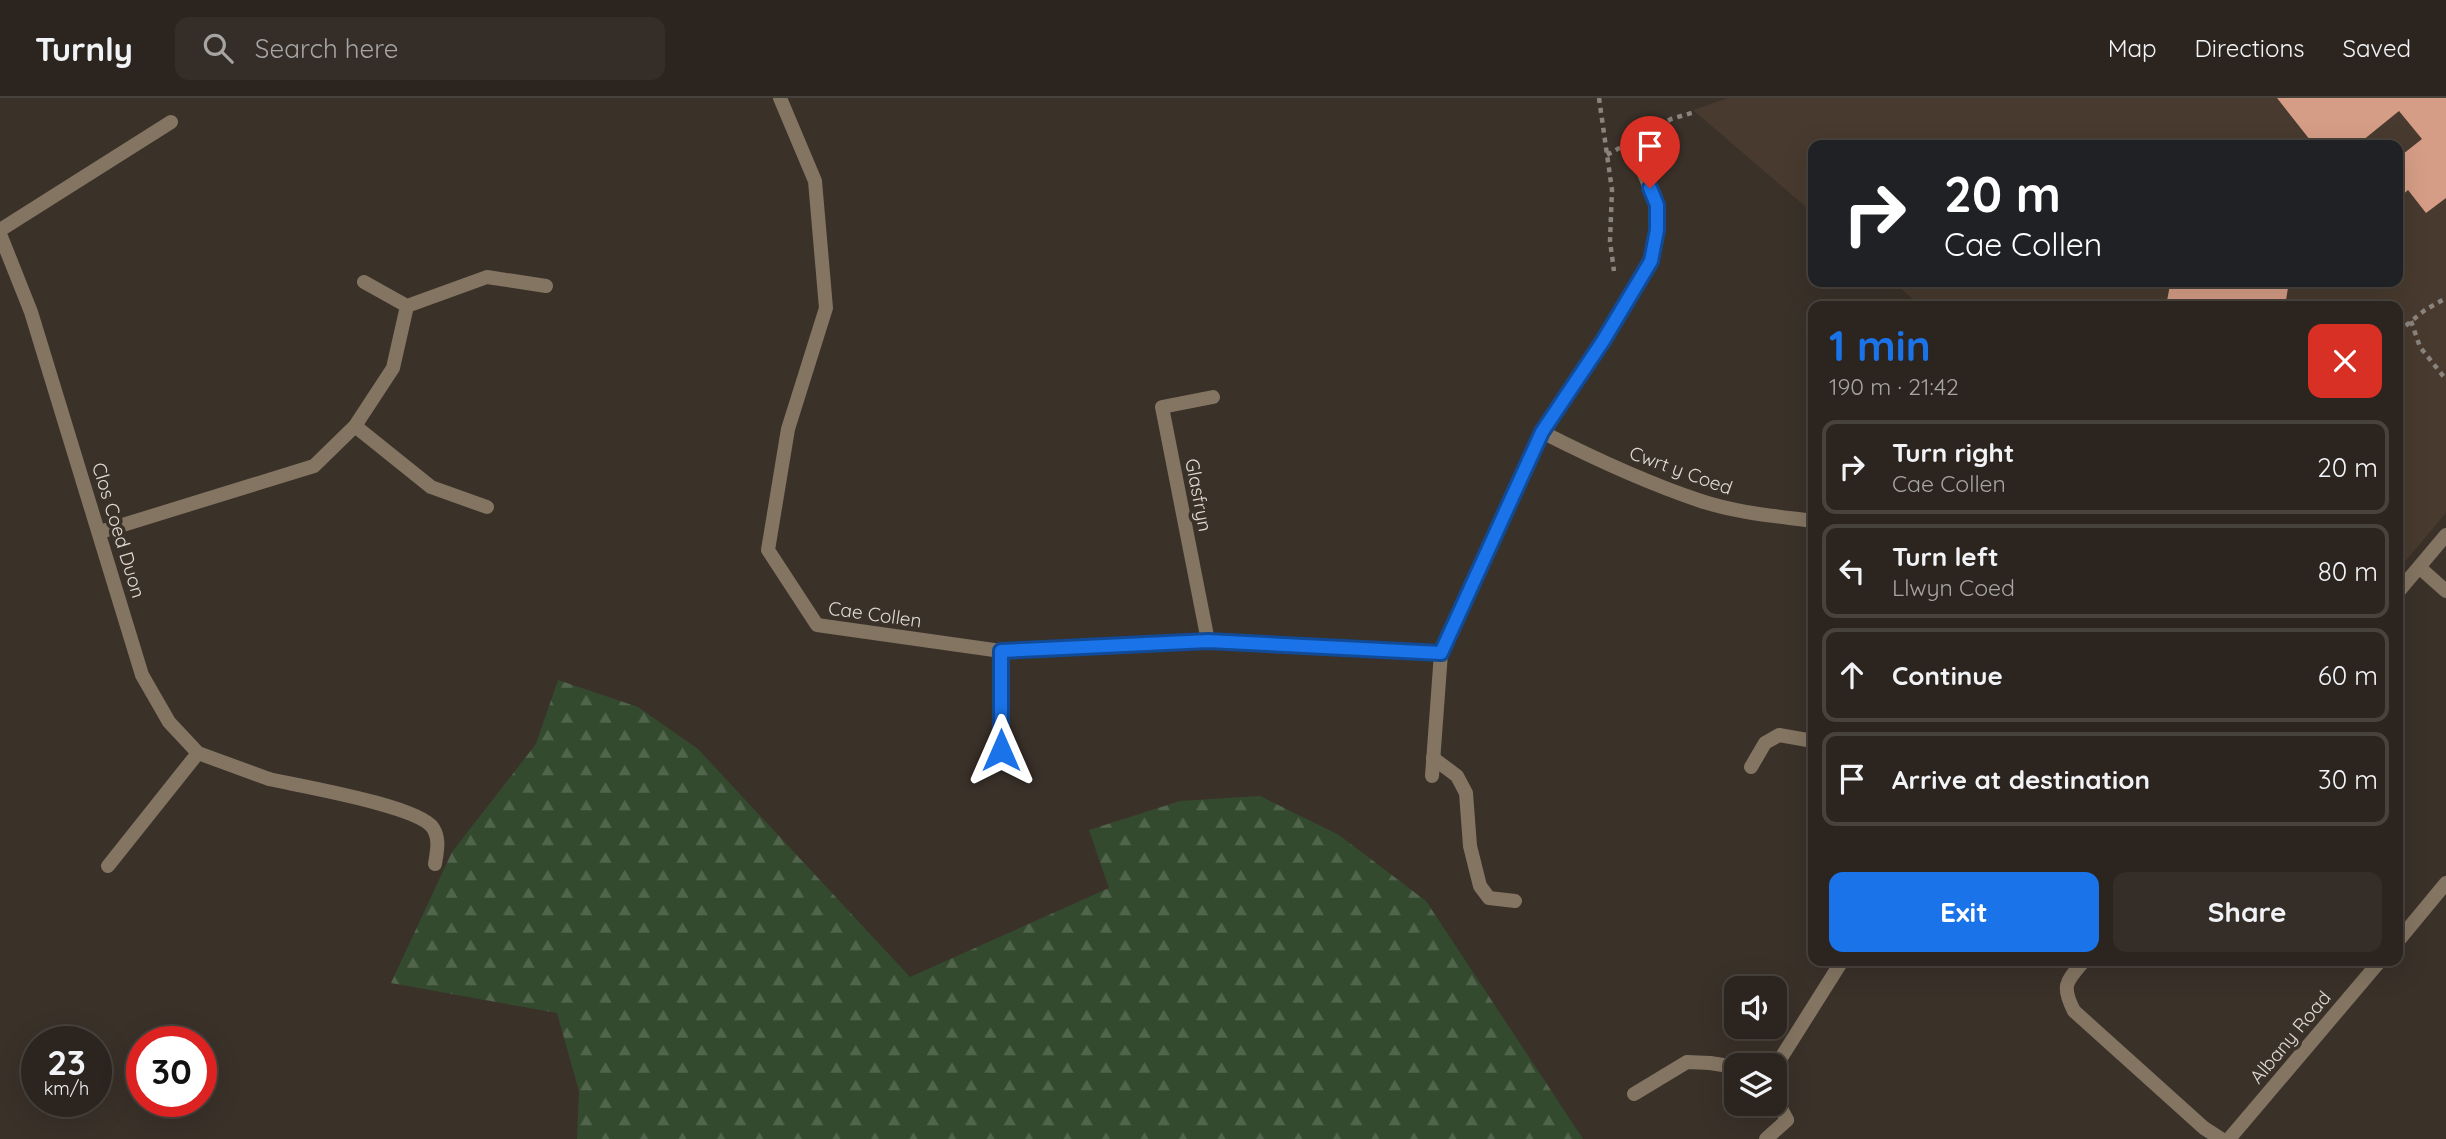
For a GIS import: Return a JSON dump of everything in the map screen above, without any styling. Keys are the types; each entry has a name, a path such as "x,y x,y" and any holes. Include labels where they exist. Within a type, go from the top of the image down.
{"street":[{"name":"Cae Collen","path":"780,98 815,181 826,308 788,429 768,550 817,625 1001,651 1208,641 1441,653"},
{"path":"0,232 171,122"},
{"path":"1432,776 1441,653 1542,432 1603,341 1651,261 1657,230 1657,205 1643,170"},
{"name":"Clos Coed Duon","path":"0,232 31,312 142,675 169,722 198,753 269,779 405,810 431,824 438,837 435,864"},
{"path":"364,282 407,306 487,277 546,286"},
{"path":"100,533 314,466 355,426 393,368 407,306"},
{"name":"Glasfryn","path":"1208,641 1162,407 1213,397"},
{"path":"355,426 431,487 487,507"},
{"name":"Cwrt y Coed","path":"1542,432 1614,466 1702,502 1735,510 1808,520"},
{"path":"2403,586 2446,535"},
{"path":"2419,567 2446,591"},
{"path":"1001,651 1001,750"},
{"path":"1751,767 1765,744 1779,735 1808,740"},
{"path":"108,866 198,753"},
{"path":"1433,758 1457,776 1466,793 1470,846 1480,886 1489,898 1515,901"},
{"path":"2403,935 2446,883"},
{"path":"1784,1053 1839,966"},
{"path":"2080,966 2069,978 2065,995 2074,1011 2204,1128 2221,1139"},
{"name":"Albany Road","path":"2229,1139 2376,966"},
{"path":"1634,1094 1687,1062 1724,1065"},
{"path":"1766,1139 1787,1120 1785,1116"}],"path":[{"path":"1599,98 1612,190 1611,241 1615,282 1609,295 1624,307"},
{"path":"1607,155 1671,119 1695,111"},
{"path":"2403,328 2446,298"},
{"path":"2411,321 2420,347 2446,377"}],"shaded area":[{"path":"1728,98 2446,98 2446,513 2403,564 2403,301 1915,301 1899,287 2403,287 2403,140 1808,140 1808,209 1693,110"}],"green space":[{"path":"558,680 638,707 698,749 910,977 1109,888 1089,830 1180,801 1260,796 1339,835 1426,901 1583,1139 577,1139 579,1091 557,1013 391,983 452,852 536,744"}],"building":[{"path":"2277,98 2446,98 2446,198 2426,213 2408,190 2403,194 2403,154 2422,139 2399,111 2363,140 2310,140"},
{"path":"2170,287 2288,287 2286,301 2167,301"}],"route":[{"path":"1001,750 1001,651 1208,641 1441,653 1542,432 1603,341 1651,261 1657,230 1657,205 1650,188"}]}
